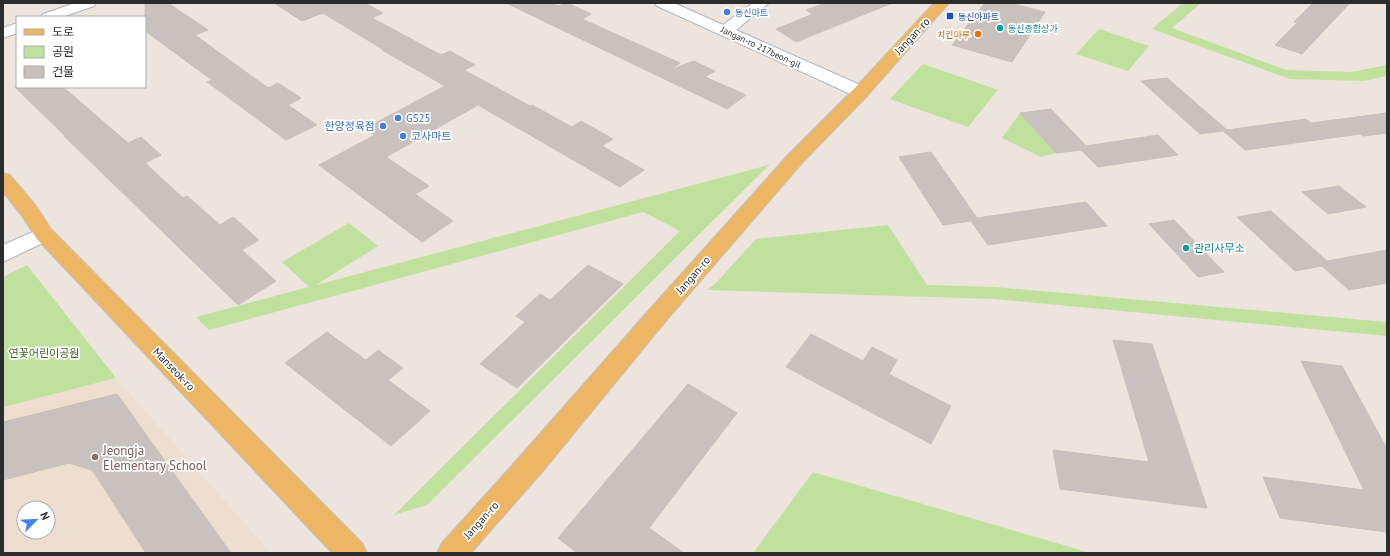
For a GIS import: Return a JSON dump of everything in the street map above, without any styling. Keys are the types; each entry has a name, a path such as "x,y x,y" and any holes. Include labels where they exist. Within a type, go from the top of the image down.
{"main road":[{"name":"Jangan-ro","path":"452,553 775,181 861,92 942,3"},
{"name":"Manseok-ro","path":"3,179 29,211 44,234 352,553"}],"street":[{"path":"51,16 89,3"},
{"name":"Jangan-ro 217beon-gil","path":"662,3 726,30 791,62 861,92"},
{"path":"726,30 762,3"},
{"path":"3,33 16,28"},
{"path":"3,254 44,234"}],"shaded area":[{"name":"Jeongja Elementary School","path":"116,378 271,553 3,553 3,407"}],"green space":[{"path":"1183,3 1201,3 1172,28 1286,70 1351,72 1387,65 1387,76 1364,81 1290,79 1152,29"},
{"path":"1099,29 1149,46 1128,71 1076,54"},
{"path":"923,64 998,90 968,127 890,99"},
{"path":"1020,113 1056,153 1041,157 1002,138"},
{"path":"769,165 427,505 394,515 680,231 643,212 209,330 196,317 309,287 282,262 349,223 378,246 316,285"},
{"path":"888,225 927,285 996,287 1387,322 1387,336 995,299 707,290 715,284 756,239"},
{"name":"연꽃어린이공원","path":"27,265 116,378 3,407 3,277"},
{"path":"813,472 1091,553 753,553"}],"building":[{"path":"145,3 168,3 208,30 195,35 268,88 278,83 301,98 288,105 317,125 286,140 207,82 212,80 146,32"},
{"path":"274,3 365,3 383,13 372,18 441,55 450,51 475,65 464,70 572,127 581,121 613,139 602,146 644,170 620,187 478,105 386,157 429,186 415,194 453,221 422,242 319,165 375,135 364,129 445,86 382,50 384,50 323,13 302,21"},
{"path":"506,3 552,3 558,6 567,3 591,14 582,19 680,63 670,70 694,61 715,71 705,77 746,95 727,109"},
{"path":"826,3 890,4 796,42 776,29 813,14 806,10"},
{"name":"동신종합상가","path":"985,3 1010,3 1045,12 1012,62 952,45"},
{"path":"1313,3 1350,3 1302,54 1275,45 1297,23 1294,22"},
{"path":"1167,78 1227,130 1306,119 1311,123 1387,113 1387,133 1363,136 1360,134 1245,150 1223,131 1200,134 1141,81"},
{"path":"16,88 64,88 128,143 141,137 161,155 145,163 183,198 187,196 220,225 233,217 259,240 242,250 276,281 238,305"},
{"path":"1051,109 1086,146 1158,135 1178,155 1098,167 1081,150 1056,153 1020,113"},
{"path":"931,152 977,218 1086,202 1107,226 988,245 971,221 943,225 899,157"},
{"path":"1339,186 1366,207 1328,214 1302,192"},
{"path":"1271,211 1327,261 1387,250 1387,283 1349,290 1322,266 1295,271 1237,217"},
{"name":"관리사무소","path":"1174,220 1224,272 1198,277 1149,224"},
{"path":"588,265 623,284 517,388 480,364 525,322 516,316 540,294 550,300"},
{"path":"327,332 366,360 378,350 403,368 388,380 430,411 391,446 285,363"},
{"path":"811,334 863,361 872,347 897,360 889,374 951,406 931,444 786,367"},
{"path":"1113,340 1152,344 1207,508 1060,489 1053,450 1149,462"},
{"path":"1301,361 1342,366 1387,449 1387,535 1386,532 1280,518 1263,477 1364,490"},
{"path":"688,384 737,413 649,528 684,553 577,553 558,538"},
{"name":"Jeongja Elementary School","path":"117,394 231,553 146,553 92,470 69,463 3,480 3,422"}],"place":[{"name":"동신마트","path":"727,12"},
{"name":"동신아파트","path":"950,16"},
{"name":"동신종합상가","path":"1000,28"},
{"name":"치킨마루","path":"978,34"},
{"name":"GS25","path":"398,118"},
{"name":"한양정육점","path":"383,126"},
{"name":"코사마트","path":"403,136"},
{"name":"관리사무소","path":"1186,248"},
{"name":"Jeongja Elementary School","path":"95,457"}]}
